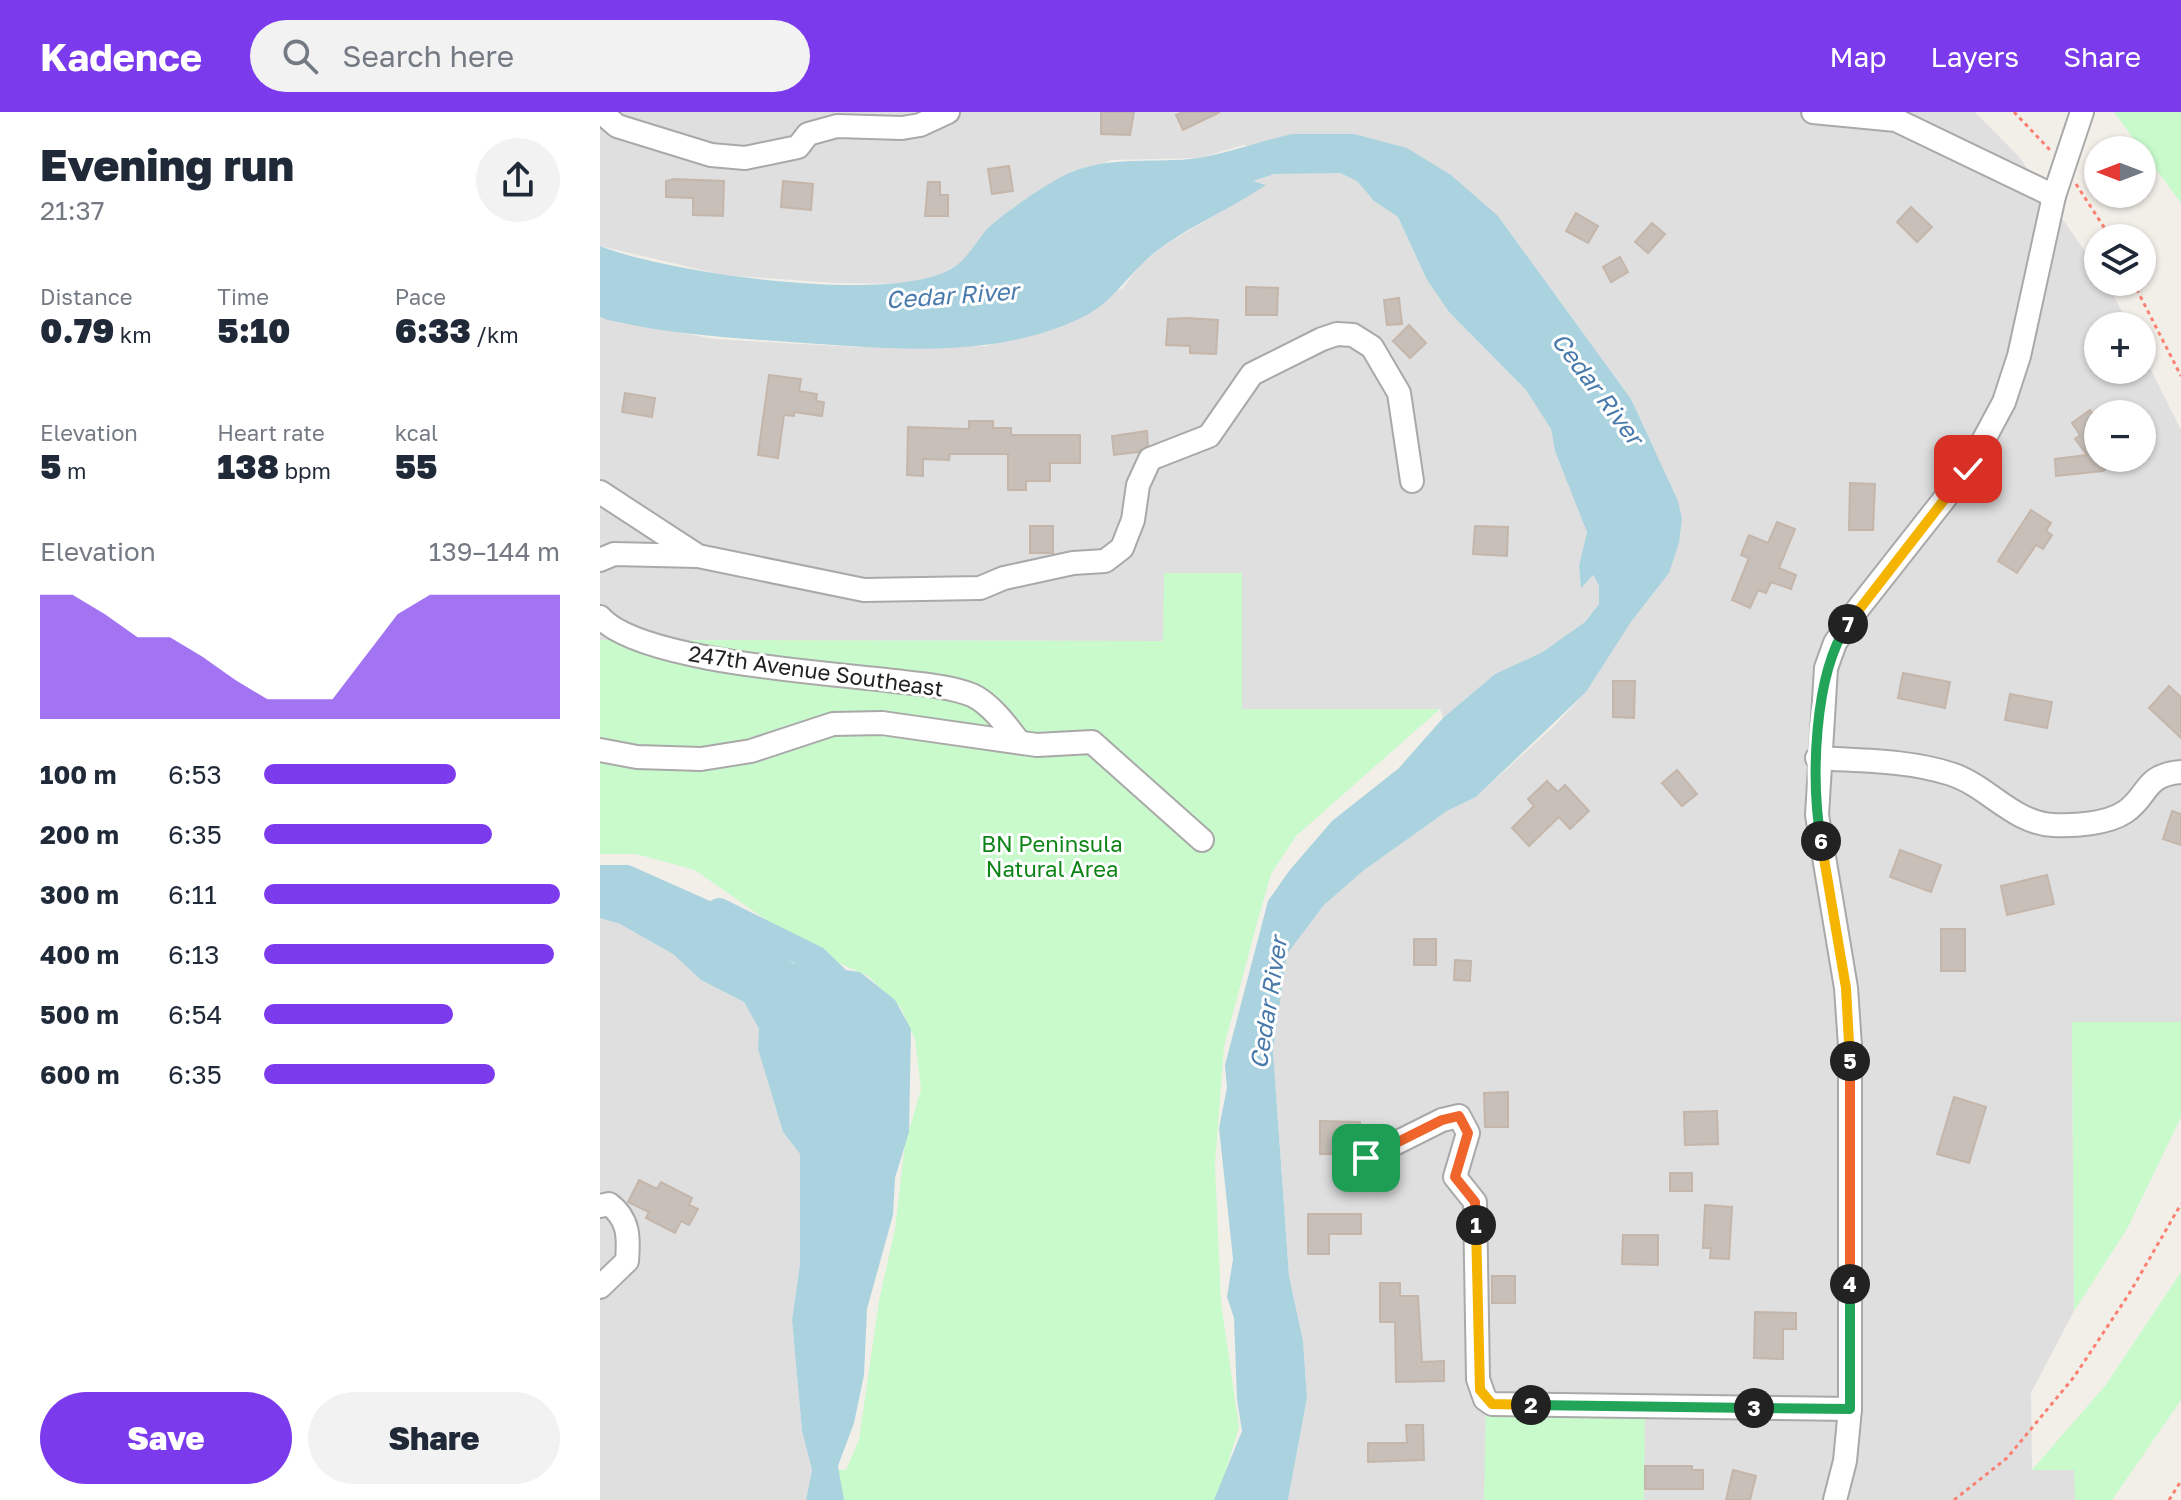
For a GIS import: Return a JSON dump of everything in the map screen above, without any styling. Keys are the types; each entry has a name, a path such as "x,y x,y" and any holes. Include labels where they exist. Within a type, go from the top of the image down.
{"street":[{"path":"601,112 617,126 711,155 745,158 798,147 808,134 837,126 902,128 948,112"},
{"path":"1813,112 1896,120 2054,196"},
{"path":"1835,1500 1845,1461 1850,1409 1850,1046 1846,988 1817,815 1817,758 1826,668 1835,643 1968,469 2004,402 2018,361 2054,196 2082,112"},
{"path":"600,560 614,554 698,556 864,590 980,588 1004,578 1073,563 1105,561 1122,548 1133,520 1138,485 1150,459 1209,436 1252,374 1337,334 1353,335 1372,347 1399,393 1412,481"},
{"path":"600,492 698,556"},
{"name":"247th Avenue Southeast","path":"600,617 607,625 656,647 921,684 973,696 1002,720 1019,742"},
{"path":"600,750 637,757 701,759 751,751 833,724 882,723 1037,745 1092,742 1202,840"},
{"path":"1817,758 1900,764 1951,774 1979,788 2028,821 2080,824 2122,814 2156,777 2181,772"},
{"path":"1366,1158 1442,1120 1459,1116 1468,1133 1455,1177 1475,1202 1478,1379 1485,1399 1501,1405 1850,1409"},
{"path":"600,1206 609,1204 620,1213 626,1224 628,1244 627,1261 600,1287"}],"path":[{"path":"2140,296 2181,376"},
{"path":"1954,1500 2007,1458 2074,1377 2129,1294 2181,1204"},
{"path":"2169,1500 2181,1481"}],"shaded area":[{"path":"600,112 1975,112 2020,158 2084,250 2084,296 2114,296 2122,312 2084,312 2084,384 2156,384 2156,380 2181,430 2181,1022 2072,1022 2074,1311 2031,1393 2032,1470 2075,1470 2075,1500 1288,1500 1307,1398 1303,1341 1289,1276 1273,1051 1287,954 1324,905 1363,870 1447,811 1476,797 1554,726 1586,692 1631,622 1669,573 1654,450 1631,399 1498,216 1243,145 1200,158 1111,160 990,227 965,260 935,278 908,284 835,283 723,275 600,246"},
{"path":"1340,173 1357,180 1374,201 1398,217 1427,280 1449,312 1526,390 1551,429 1555,451 1587,532 1579,566 1581,587 1592,574 1599,586 1599,604 1585,622 1541,653 1495,674 1443,718 1440,709 1242,709 1242,574 1164,641 600,640 600,317 714,339 853,347 987,346 1123,288 1140,265 1167,244 1265,184 1251,181 1274,174"},
{"path":"600,918 620,924 673,954 701,980 744,1002 759,1029 758,1049 783,1132 800,1154 800,1264 792,1320 802,1431 812,1470 806,1500 600,1500"}],"green space":[{"path":"2114,112 2181,112 2181,203 2156,169 2156,136 2132,136"},
{"name":"BN Peninsula Natural Area","path":"1164,573 1242,573 1242,709 1440,709 1296,836 1271,874 1224,1047 1215,1165 1221,1302 1239,1427 1226,1470 1251,1470 1241,1500 812,1500 822,1470 846,1470 859,1440 879,1301 895,1229 905,1144 921,1089 915,1039 901,1008 868,976 806,948 695,870 636,854 600,854 600,640 1163,641"},
{"path":"2072,1022 2181,1022 2181,1117 2127,1229 2074,1311"},
{"path":"2181,1272 2181,1400 2112,1500 2075,1500 2074,1470 2032,1470 2105,1386"},
{"path":"1486,1400 1645,1401 1644,1500 1484,1500"}],"water":[{"path":"1292,134 1354,134 1407,148 1451,175 1498,216 1631,399 1678,501 1682,518 1679,543 1669,573 1631,622 1586,692 1476,797 1447,811 1364,870 1324,905 1287,954 1273,1051 1289,1276 1303,1341 1307,1398 1288,1500 1214,1500 1242,1431 1237,1399 1234,1318 1227,1297 1233,1259 1219,1128 1227,1088 1225,1065 1268,901 1332,821 1399,768 1443,718 1495,674 1541,653 1585,622 1599,604 1599,586 1593,575 1581,588 1579,566 1587,532 1555,451 1551,429 1526,390 1449,312 1427,280 1398,217 1374,201 1357,181 1340,173 1274,174 1253,181 1266,185 1166,244 1092,312 1050,331 985,345 919,349 852,346 687,333 608,320 600,317 600,246 675,266 778,281 831,285 921,279 957,265 995,222 1040,189 1072,172 1103,163 1198,158"},
{"path":"600,865 629,865 710,901 749,926 764,942 793,963 860,972 895,1000 911,1029 909,1132 895,1178 893,1215 867,1309 864,1375 854,1423 838,1466 844,1500 806,1500 812,1470 802,1431 792,1320 800,1264 800,1154 783,1132 758,1049 759,1029 744,1002 701,980 673,954 620,924 600,918"}],"building":[{"path":"1101,112 1134,112 1130,135 1101,134"},
{"path":"1183,112 1220,112 1183,130 1176,115"},
{"path":"1009,166 1013,191 992,194 988,169"},
{"path":"666,181 724,181 723,216 693,215 693,198 666,197"},
{"path":"783,181 813,184 811,210 781,207"},
{"path":"928,182 940,182 940,195 948,195 948,216 925,216"},
{"path":"1911,207 1932,227 1917,242 1897,222"},
{"path":"1576,213 1598,226 1588,243 1566,231"},
{"path":"1652,223 1665,234 1648,253 1635,242"},
{"path":"1620,257 1628,272 1611,282 1603,267"},
{"path":"1246,287 1278,288 1277,315 1246,315"},
{"path":"1399,298 1402,324 1387,325 1384,300"},
{"path":"1168,319 1218,320 1216,354 1190,353 1190,346 1166,345"},
{"path":"1409,325 1426,343 1410,358 1393,341"},
{"path":"769,375 801,379 799,391 817,394 816,401 824,402 822,416 794,412 794,416 784,415 778,458 758,455"},
{"path":"625,393 655,398 652,417 622,412"},
{"path":"2084,414 2084,451 2075,439 2080,435 2072,423"},
{"path":"969,421 993,421 993,428 1011,428 1011,435 1080,435 1080,463 1050,463 1050,481 1026,481 1026,490 1008,490 1008,454 950,454 949,460 923,459 923,476 907,475 908,427 969,429"},
{"path":"1147,431 1148,445 1138,452 1114,455 1112,436"},
{"path":"2084,455 2084,472 2094,472 2056,476 2055,459"},
{"path":"1850,483 1875,484 1873,530 1849,530"},
{"path":"2031,510 2051,523 2046,531 2052,535 2043,549 2036,545 2017,573 1998,561"},
{"path":"1777,522 1795,529 1779,568 1796,575 1791,589 1771,582 1766,593 1758,590 1750,608 1732,600 1749,558 1741,555 1749,535 1768,543"},
{"path":"1030,526 1053,526 1053,553 1030,553"},
{"path":"1475,526 1508,527 1507,556 1473,554"},
{"path":"1903,673 1950,682 1945,708 1898,698"},
{"path":"1613,681 1635,681 1634,718 1613,717"},
{"path":"2169,686 2181,697 2181,738 2149,708"},
{"path":"2010,694 2052,702 2047,728 2005,720"},
{"path":"1677,770 1697,794 1682,806 1662,783"},
{"path":"1547,781 1558,792 1565,785 1589,811 1570,829 1559,817 1529,846 1512,828 1534,806 1528,799"},
{"path":"2172,811 2181,814 2181,845 2163,839"},
{"path":"1900,850 1941,865 1931,892 1890,877"},
{"path":"2047,875 2054,904 2007,915 2001,886"},
{"path":"1941,929 1965,929 1965,971 1941,971"},
{"path":"1414,939 1436,939 1436,965 1414,965"},
{"path":"1455,960 1471,961 1470,981 1454,980"},
{"path":"1508,1092 1508,1127 1485,1127 1484,1093"},
{"path":"1954,1097 1986,1107 1969,1163 1937,1154"},
{"path":"1717,1111 1718,1144 1685,1145 1684,1112"},
{"path":"1320,1121 1360,1122 1360,1145 1352,1158 1360,1170 1359,1183 1342,1183 1342,1154 1320,1154"},
{"path":"1670,1173 1692,1173 1692,1191 1670,1191"},
{"path":"639,1180 657,1189 661,1182 692,1198 689,1205 698,1209 689,1225 681,1221 675,1233 646,1218 649,1212 628,1202"},
{"path":"1705,1205 1732,1207 1729,1259 1710,1258 1711,1248 1703,1248"},
{"path":"1308,1214 1361,1214 1361,1234 1329,1234 1329,1254 1308,1254"},
{"path":"1623,1235 1658,1235 1658,1265 1622,1264"},
{"path":"1492,1276 1515,1276 1515,1303 1492,1303"},
{"path":"1380,1283 1400,1283 1400,1296 1418,1296 1422,1362 1444,1361 1444,1381 1396,1382 1395,1322 1380,1322"},
{"path":"1755,1312 1796,1313 1796,1329 1783,1329 1783,1359 1754,1358"},
{"path":"1406,1425 1423,1425 1424,1460 1368,1462 1368,1443 1407,1443"},
{"path":"1645,1466 1692,1466 1692,1470 1703,1470 1703,1489 1645,1489"},
{"path":"1733,1470 1756,1476 1750,1500 1726,1500"}],"waterway":[{"name":"Cedar River","path":"719,911 816,959 848,990"}],"route":[{"path":"1366,1158 1442,1120 1459,1116 1468,1133 1455,1177 1475,1202 1478,1379 1485,1399 1492,1404 1850,1409 1850,1046 1846,988 1817,815 1821,699 1826,668 1835,643 1857,610 1968,469"}]}
